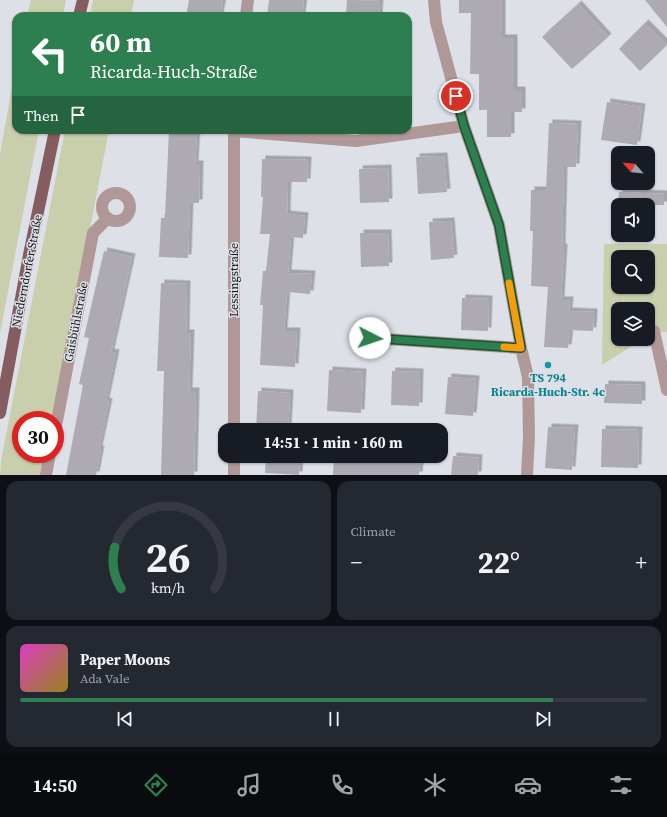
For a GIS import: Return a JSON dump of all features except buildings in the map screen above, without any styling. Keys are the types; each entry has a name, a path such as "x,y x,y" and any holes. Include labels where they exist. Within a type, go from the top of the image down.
{"main road":[{"path":"80,12 83,0"},
{"name":"Niederndorfer Straße","path":"0,413 29,255 54,134"}],"street":[{"path":"246,12 248,0"},
{"path":"434,0 436,22 464,126 499,225 521,348 528,377 529,436 527,475"},
{"path":"412,133 464,126"},
{"name":"Lessingstraße","path":"234,134 234,423"},
{"path":"271,134 356,141 406,134"},
{"name":"Gaisbühlstraße","path":"59,411 93,233 108,218"},
{"path":"655,336 667,390"},
{"path":"370,338 521,348"},
{"path":"46,475 48,463"},
{"path":"234,463 234,475"}],"green space":[{"path":"31,0 66,0 64,12 28,12"},
{"path":"93,0 134,0 132,12 91,12"},
{"path":"12,86 12,134 38,134 0,333 0,154"},
{"path":"64,134 108,134 55,411 12,411 12,463 44,463 42,475 0,475 1,461"},
{"path":"604,244 667,244 667,332 655,332 655,302 611,302 611,346 632,346 602,365"}],"slow traffic":[{"path":"504,347 521,348 509,283"}],"place":[{"name":"TS 794 Ricarda-Huch-Str. 4c","path":"548,365"}],"route":[{"path":"370,338 521,348 499,225 464,126 456,96"}]}
